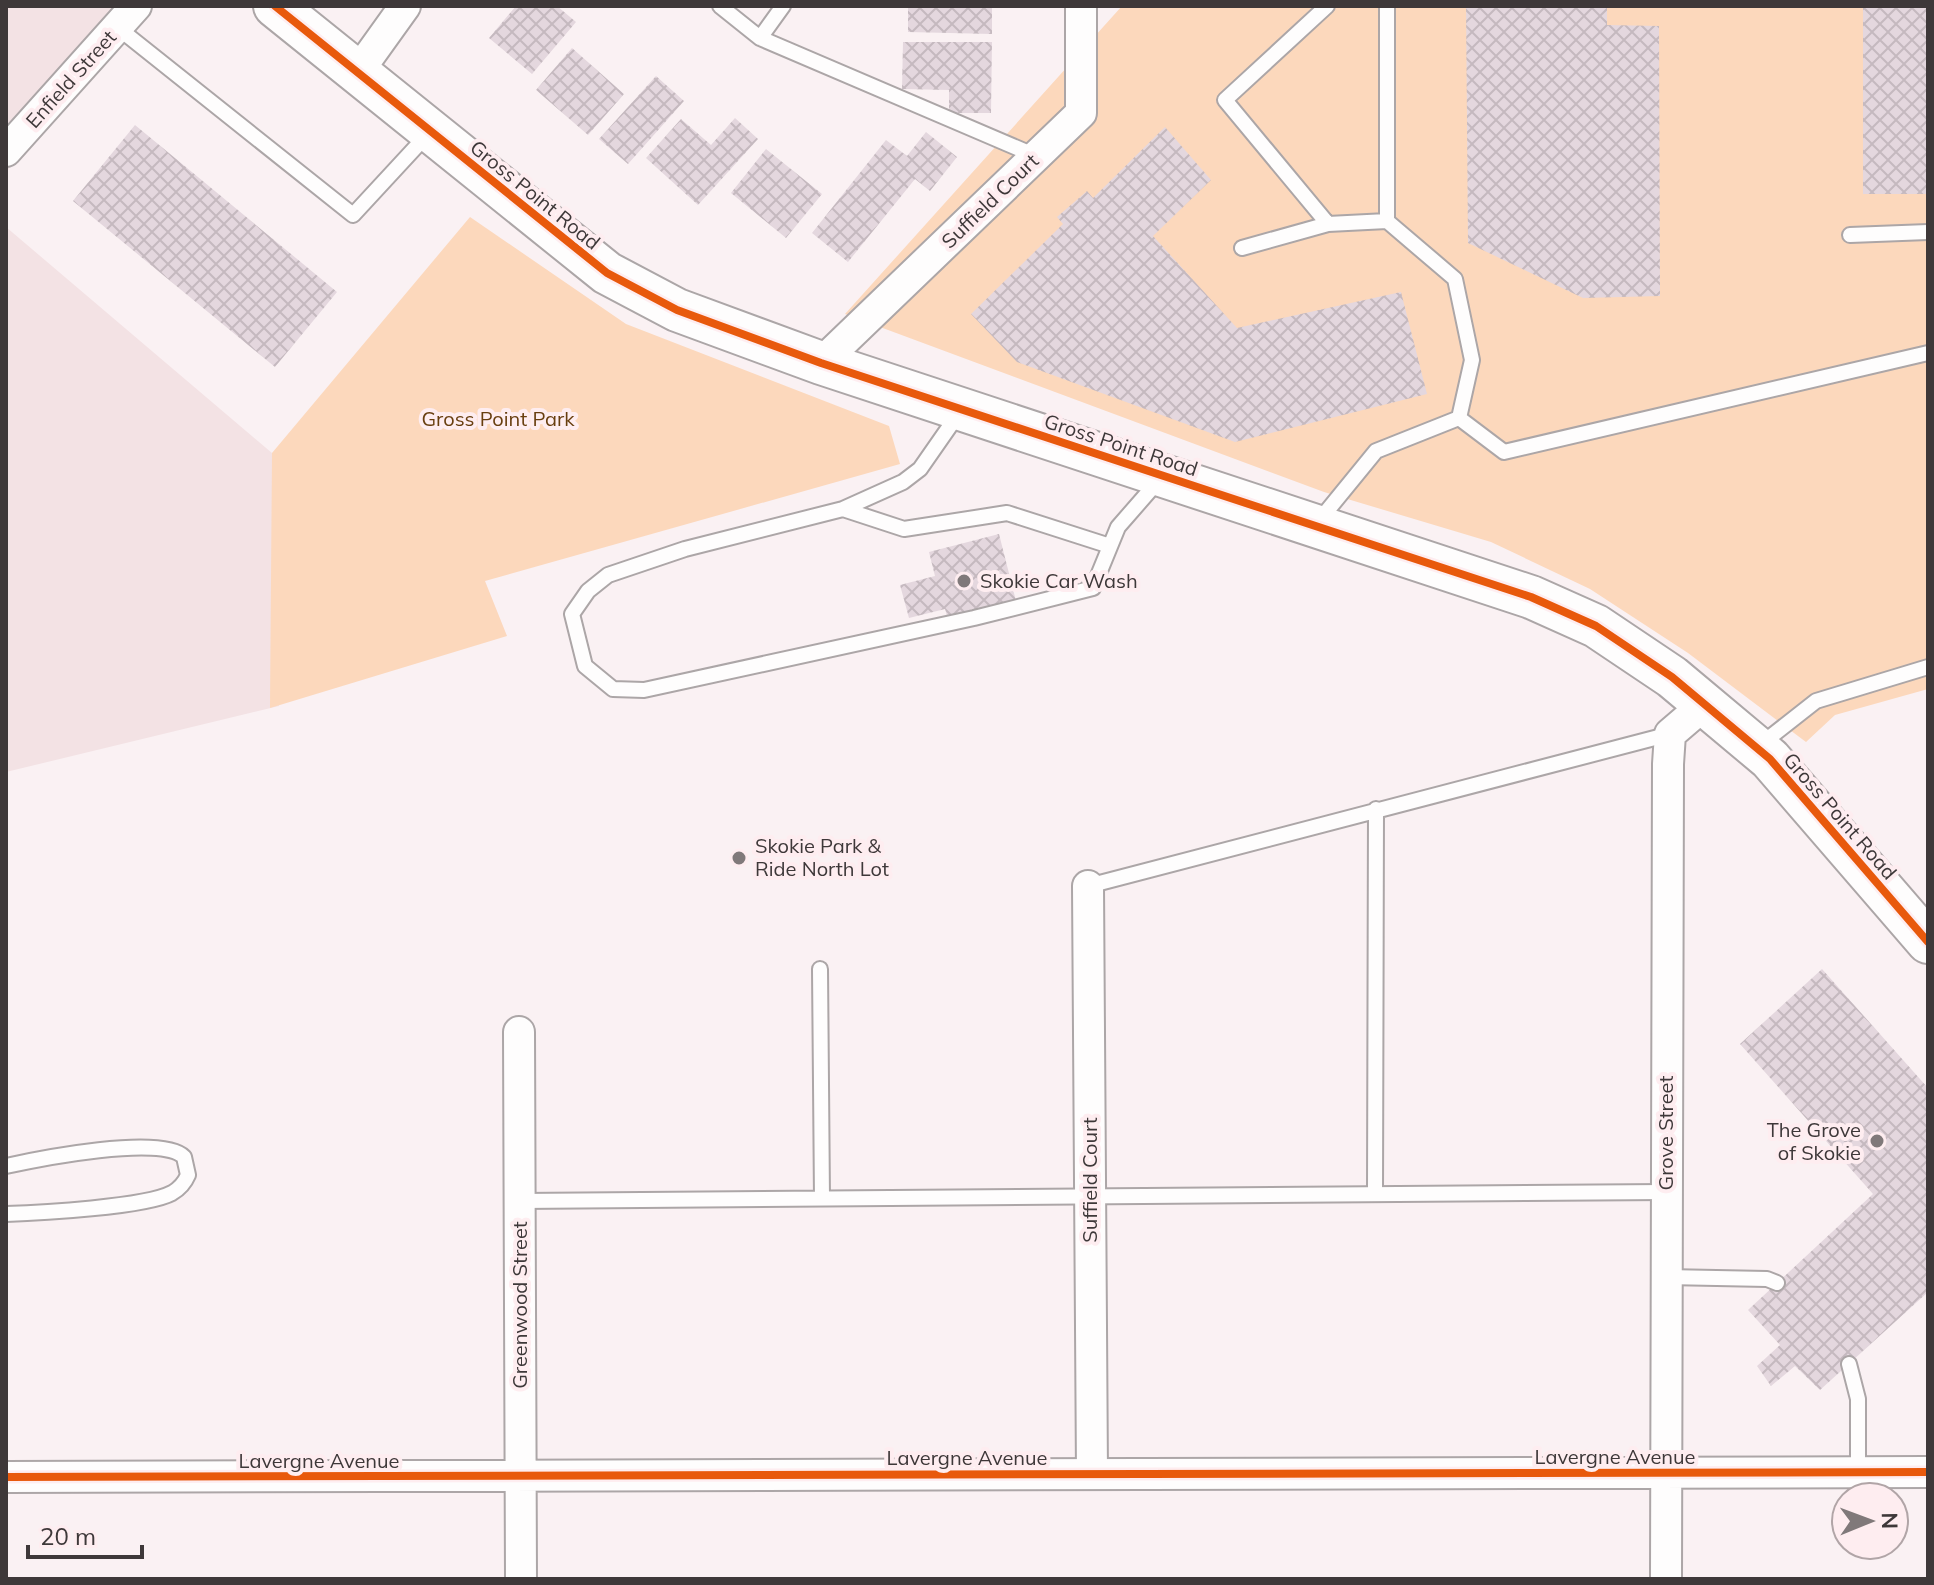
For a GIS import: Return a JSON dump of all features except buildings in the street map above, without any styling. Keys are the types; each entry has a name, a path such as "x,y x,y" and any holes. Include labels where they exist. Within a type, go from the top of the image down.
{"main road":[{"name":"Gross Point Road","path":"275,6 607,273 677,310 821,363 1531,597 1596,626 1705,704 1756,748 1928,942"}],"street":[{"path":"357,73 405,6"},
{"name":"Suffield Court","path":"821,363 1081,113 1081,6"},
{"name":"Enfield Street","path":"6,151 126,17"},
{"path":"1670,734 1705,704"},
{"name":"Grove Street","path":"1666,1579 1670,734"},
{"name":"Suffield Court","path":"1088,886 1092,1473"},
{"name":"Greenwood Street","path":"519,1032 521,1579"},
{"name":"Lavergne Avenue","path":"6,1477 1928,1472"}],"lane":[{"path":"720,6 760,38 1036,156"},
{"path":"760,38 783,6"},
{"path":"1327,6 1225,100 1328,224"},
{"path":"1387,6 1387,221"},
{"path":"126,17 353,215 430,132"},
{"path":"1242,248 1328,224 1387,221 1455,279 1472,360 1459,418"},
{"path":"1850,235 1928,232"},
{"path":"1459,418 1504,452 1928,353"},
{"path":"962,409 920,469 903,482 843,509 685,549 608,575 588,591 572,614 585,666 613,689 644,690 974,618 1093,588 1118,527 1163,475"},
{"path":"1316,526 1376,451 1459,418"},
{"path":"843,509 904,529 1007,513 1110,546"},
{"path":"1756,748 1816,701 1928,667"},
{"path":"1088,886 1670,734"},
{"path":"1375,1194 1376,809"},
{"path":"820,969 822,1198"},
{"path":"6,1166 50,1157 155,1147 178,1151 188,1169 183,1184 164,1196 102,1206 6,1214"},
{"path":"520,1201 1666,1192"},
{"path":"1666,1277 1767,1279 1777,1283"},
{"path":"1849,1364 1858,1399 1858,1472"}],"shaded area":[{"path":"6,6 146,6 6,172"},
{"path":"6,227 272,453 279,706 6,772"}],"green space":[{"path":"1122,6 1928,6 1928,689 1835,715 1806,742 1688,653 1590,589 1491,542 1324,492 845,314"},
{"name":"Gross Point Park","path":"470,217 626,324 889,426 900,464 485,581 507,636 270,708 272,453"}],"cycle path":[{"path":"275,6 607,273 677,310 821,363 1531,597 1596,626 1672,677 1770,759 1928,942"},
{"path":"6,1477 1928,1472"}],"place":[{"name":"Skokie Car Wash","path":"964,581"},
{"name":"Skokie Park & Ride North Lot","path":"739,858"},
{"name":"The Grove of Skokie","path":"1877,1141"}]}
